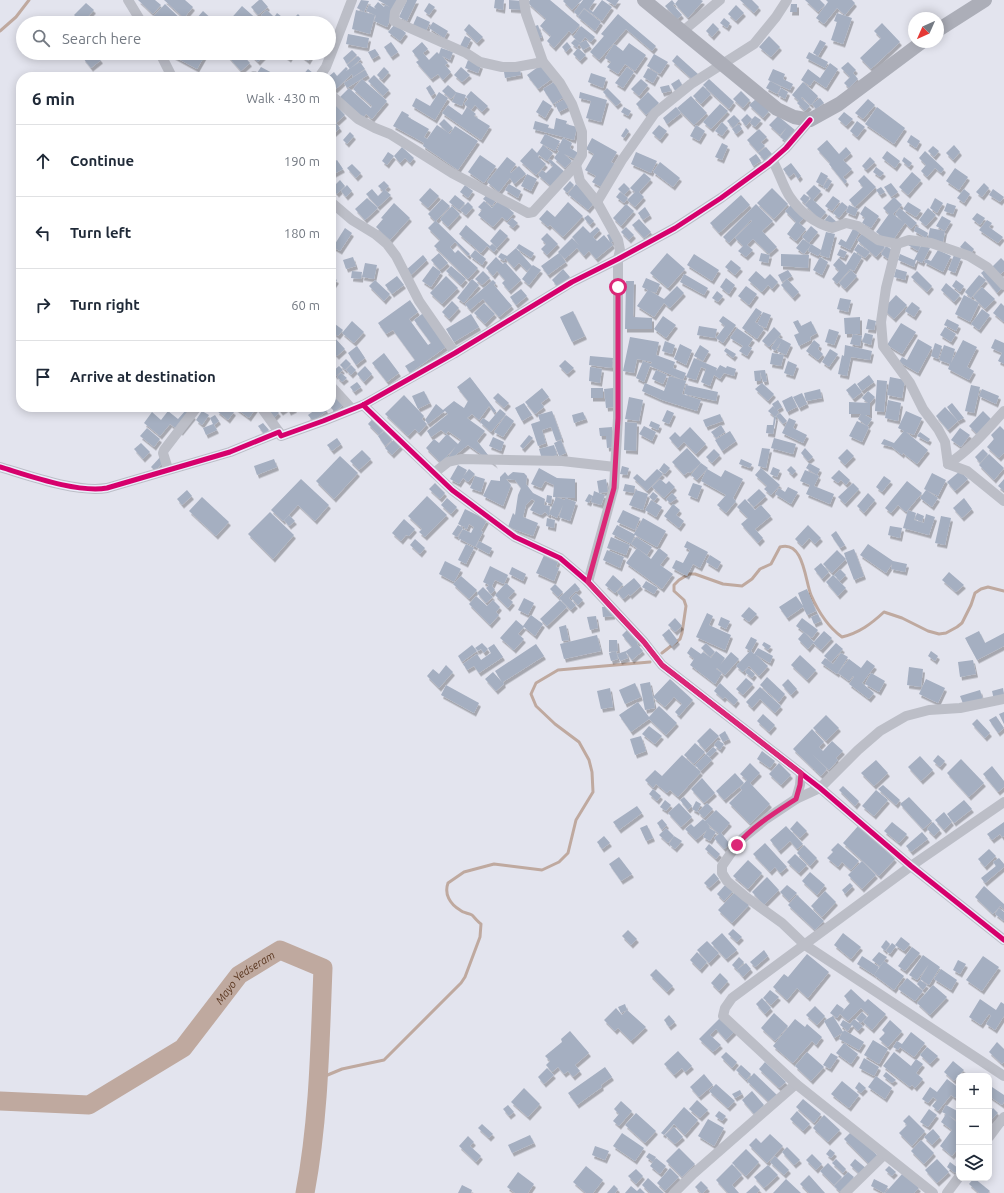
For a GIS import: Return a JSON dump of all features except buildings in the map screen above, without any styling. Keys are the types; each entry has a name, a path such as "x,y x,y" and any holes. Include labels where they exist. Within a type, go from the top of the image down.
{"street":[{"path":"128,0 138,16"},
{"path":"336,41 352,0"},
{"path":"402,0 395,12 394,21 466,53 480,62 502,67 516,67 543,62"},
{"path":"336,99 358,119 390,134 452,173 528,213 533,212 576,165 582,155 582,132 572,104 560,83 543,62 526,14 524,0"},
{"path":"683,31 720,0"},
{"path":"597,202 622,160 655,113 691,84 754,44 776,17 787,0"},
{"path":"944,26 985,0"},
{"path":"650,2 722,65 777,109 794,117 810,120"},
{"path":"265,412 281,436 363,405 455,353 572,282 675,228 721,198 772,160 786,148 810,120 839,104 914,48"},
{"path":"164,60 170,72"},
{"path":"322,72 329,60"},
{"path":"772,160 789,196 804,213 822,225 832,228 846,223 858,226 878,240 897,244 909,240 931,243 969,256 987,267 1004,285"},
{"path":"576,165 580,181 597,202 618,240 620,250 618,259 618,418 614,488 588,582"},
{"path":"336,206 352,220 376,234 387,244 396,256 419,301 455,353"},
{"path":"897,244 885,294 881,322 883,346 910,383 922,409 946,442 948,464"},
{"path":"336,391 352,409"},
{"path":"363,405 452,490 515,537 560,558 588,582 644,642 662,665 820,788 911,866 1004,940"},
{"path":"948,464 960,457 1004,411"},
{"path":"168,469 163,453 164,450 193,412"},
{"path":"0,467 41,479 79,488 95,490 107,488 230,452 279,432"},
{"path":"434,473 448,462 461,459 562,461 615,467"},
{"path":"948,464 967,470 1004,501"},
{"path":"1004,699 960,708 928,710 906,716 880,731 858,750 820,788 796,799 766,819 743,838 722,866 722,874 727,882 782,923 804,945 1004,1076"},
{"path":"796,799 800,785 801,773"},
{"path":"933,1193 796,1084 723,1016 725,1008 732,998 911,866 1004,802"},
{"path":"674,1193 693,1174 796,1084"},
{"path":"992,1133 1004,1117"},
{"path":"845,1193 884,1155"},
{"path":"947,1193 956,1181"}],"waterway":[{"path":"17,16 29,0"},
{"path":"0,31 16,17"},
{"path":"662,653 680,639 682,633 686,606 684,600 674,591 674,585 679,580 689,574 695,574 723,584 742,586 752,579 760,569 771,564 780,547 788,546 799,555 811,595 817,607 828,624 842,637 864,628 884,612 902,618 928,631 939,634 946,633 962,623 975,593 988,587 1004,591"},
{"path":"318,1079 342,1069 384,1060 461,983 465,977 480,937 481,924 472,915 456,908 451,902 447,895 448,883 464,872 494,864 542,870 559,862 568,853 576,820 593,792 592,772 589,760 579,742 555,724 536,706 531,694 536,683 558,670 650,662"},
{"name":"Mayo Yedseram","path":"0,1101 89,1105 183,1048 239,975 280,950 323,968 320,1053 316,1109 310,1165 305,1193"}],"cycle path":[{"path":"0,467 68,486 95,489 107,488 230,452 279,432 281,436 363,405 455,353 572,282 675,228 721,198 769,163 786,148 810,120"},
{"path":"363,405 452,490 515,537 560,558 588,582 644,642 662,665 820,788 911,866 1004,940"}],"route":[{"path":"618,287 618,418 614,488 588,582 644,642 662,665 801,773 800,785 796,799 766,819 743,838 737,845"}]}
